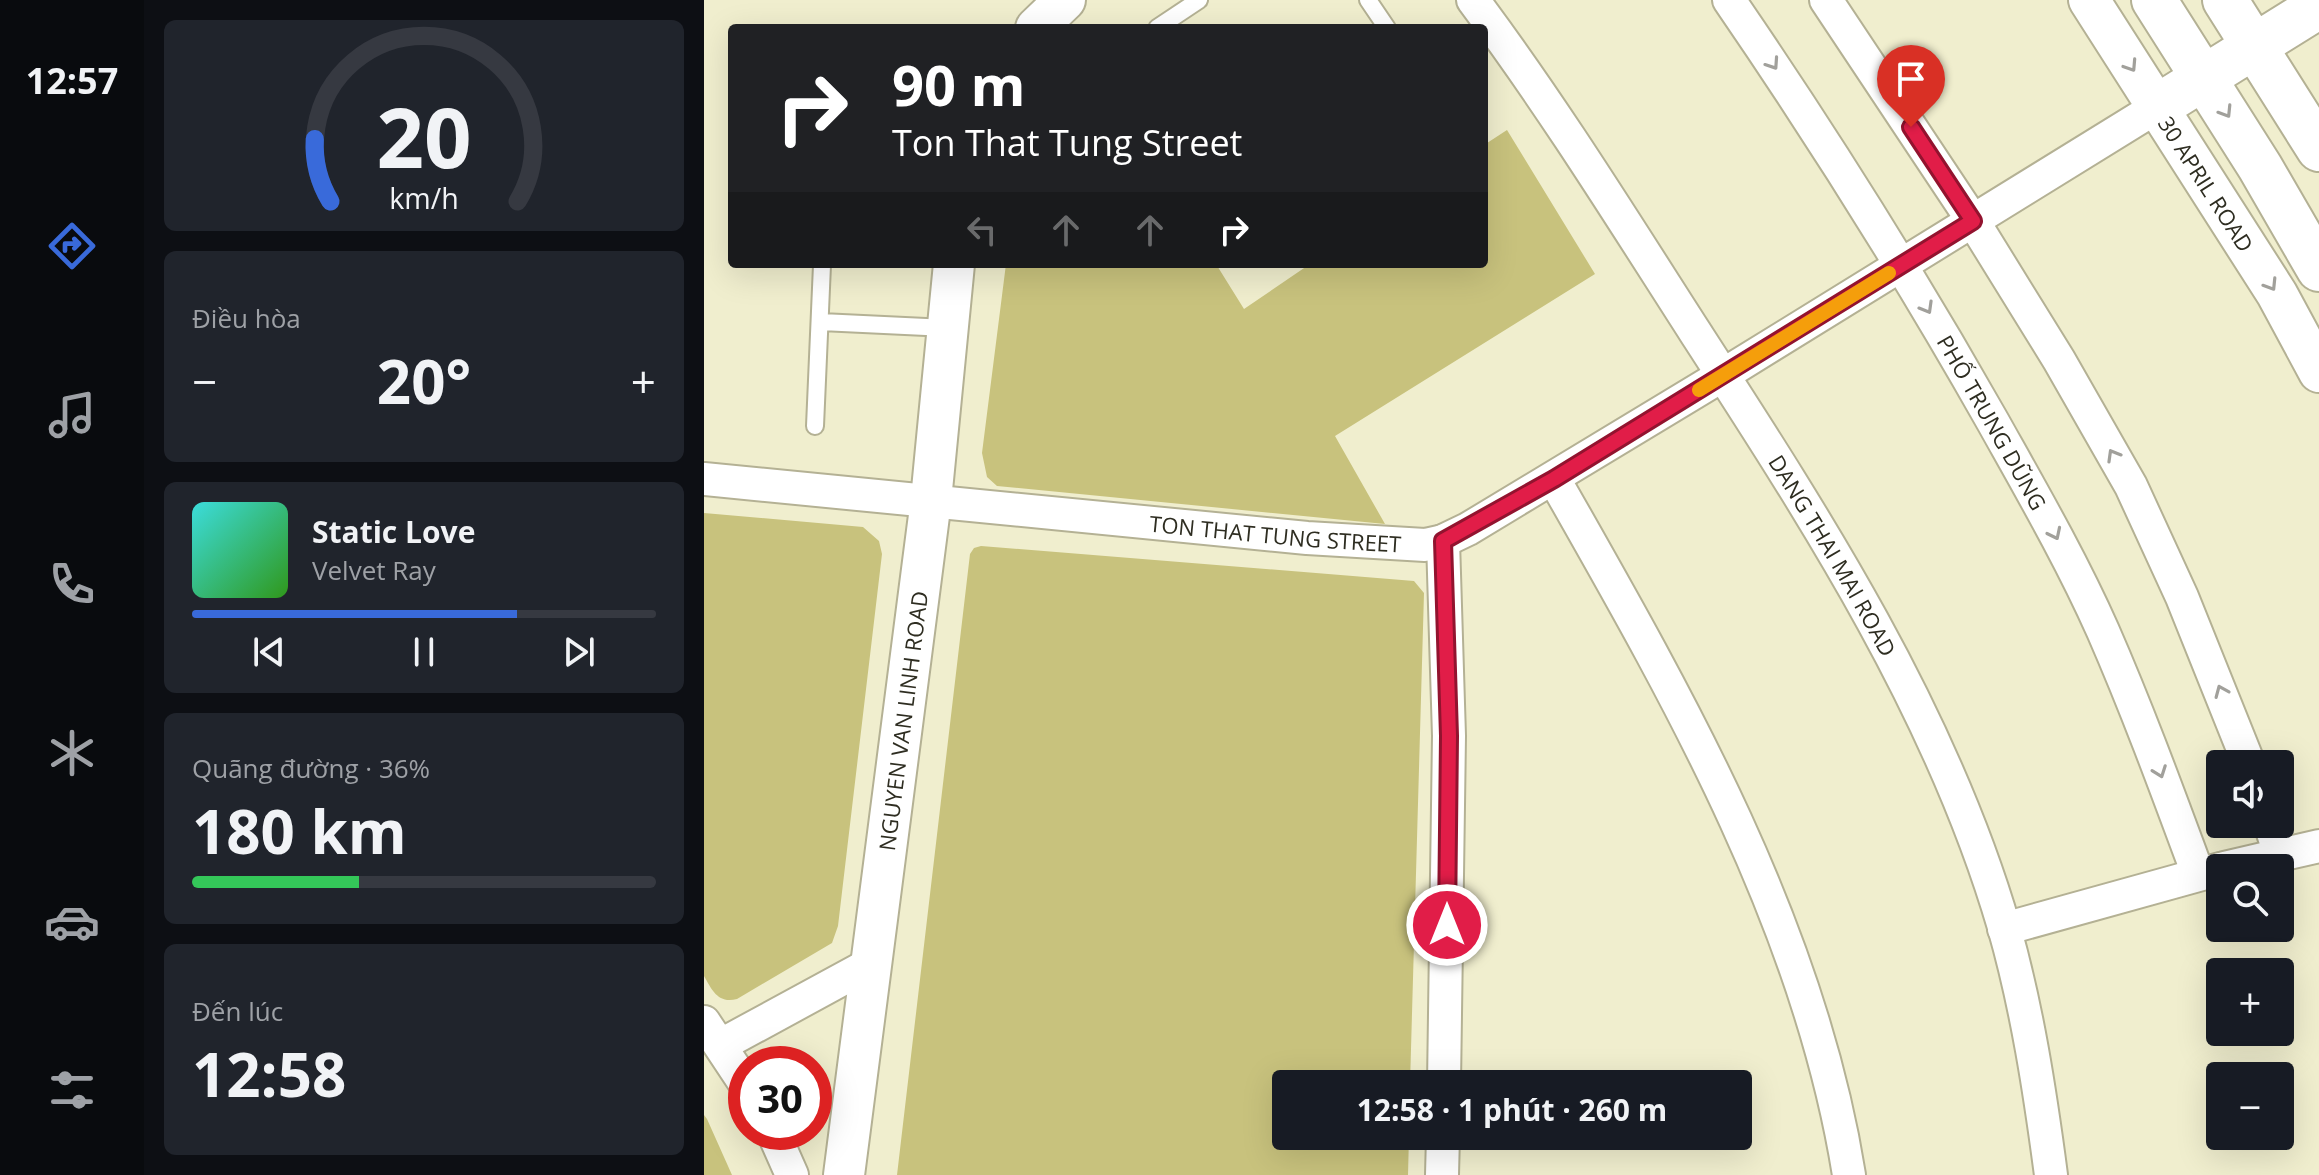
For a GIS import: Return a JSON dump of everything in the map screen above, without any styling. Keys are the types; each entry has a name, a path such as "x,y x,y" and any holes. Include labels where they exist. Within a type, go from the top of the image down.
{"highway":[{"path":"2154,0 2204,76 2319,269"},
{"path":"2225,0 2319,149"},
{"path":"2157,107 2313,10"}],"street":[{"path":"1040,24 1065,0"},
{"name":"DANG THAI MAI ROAD","path":"1473,0 1567,132 1723,375 1853,587 1905,681 1949,778 1982,861 2004,929 2026,1021 2051,1175"},
{"name":"PHỐ TRUNG DŨNG","path":"1729,0 1902,265 2045,515 2102,630 2149,744 2206,854"},
{"path":"1826,0 1973,221 2059,360 2131,486 2182,597 2243,750"},
{"name":"30 APRIL ROAD","path":"2089,0 2277,294 2319,372"},
{"name":"TON THAT TUNG STREET","path":"704,479 1307,538 1404,545 1443,541 1554,479 2157,107"},
{"name":"NGUYEN VAN LINH ROAD","path":"844,1175 931,500 954,268"},
{"path":"1554,479 1610,577 1716,779 1757,870 1795,964 1819,1041 1840,1118 1849,1175"},
{"path":"1443,541 1449,736 1444,1070"},
{"path":"2245,854 2275,839 2319,846"},
{"path":"2004,929 2206,872"},
{"path":"728,1057 713,1033 870,964"},
{"path":"781,1150 792,1175"},
{"path":"1442,1175 1443,1150"}],"lane":[{"path":"1163,24 1199,0"},
{"path":"1368,0 1384,24"},
{"path":"815,426 822,268"},
{"path":"821,322 947,328"}],"shaded area":[{"path":"1507,130 1595,274 1335,436 1385,524 997,486 987,477 982,453 1005,268 1218,268 1244,309 1304,268 1488,268 1488,142"},
{"path":"704,513 863,527 879,541 882,554 838,926 832,943 737,999 730,1000 716,995 704,976"},
{"path":"981,546 1414,581 1424,593 1410,1070 1272,1070 1272,1150 1409,1150 1408,1175 897,1175 970,554 974,548"},
{"path":"704,1115 707,1119 732,1175 704,1175"}],"slow traffic":[{"path":"1699,390 1889,273"}],"route":[{"path":"1447,925 1449,736 1443,541 1554,479 1973,221 1911,127"}]}
